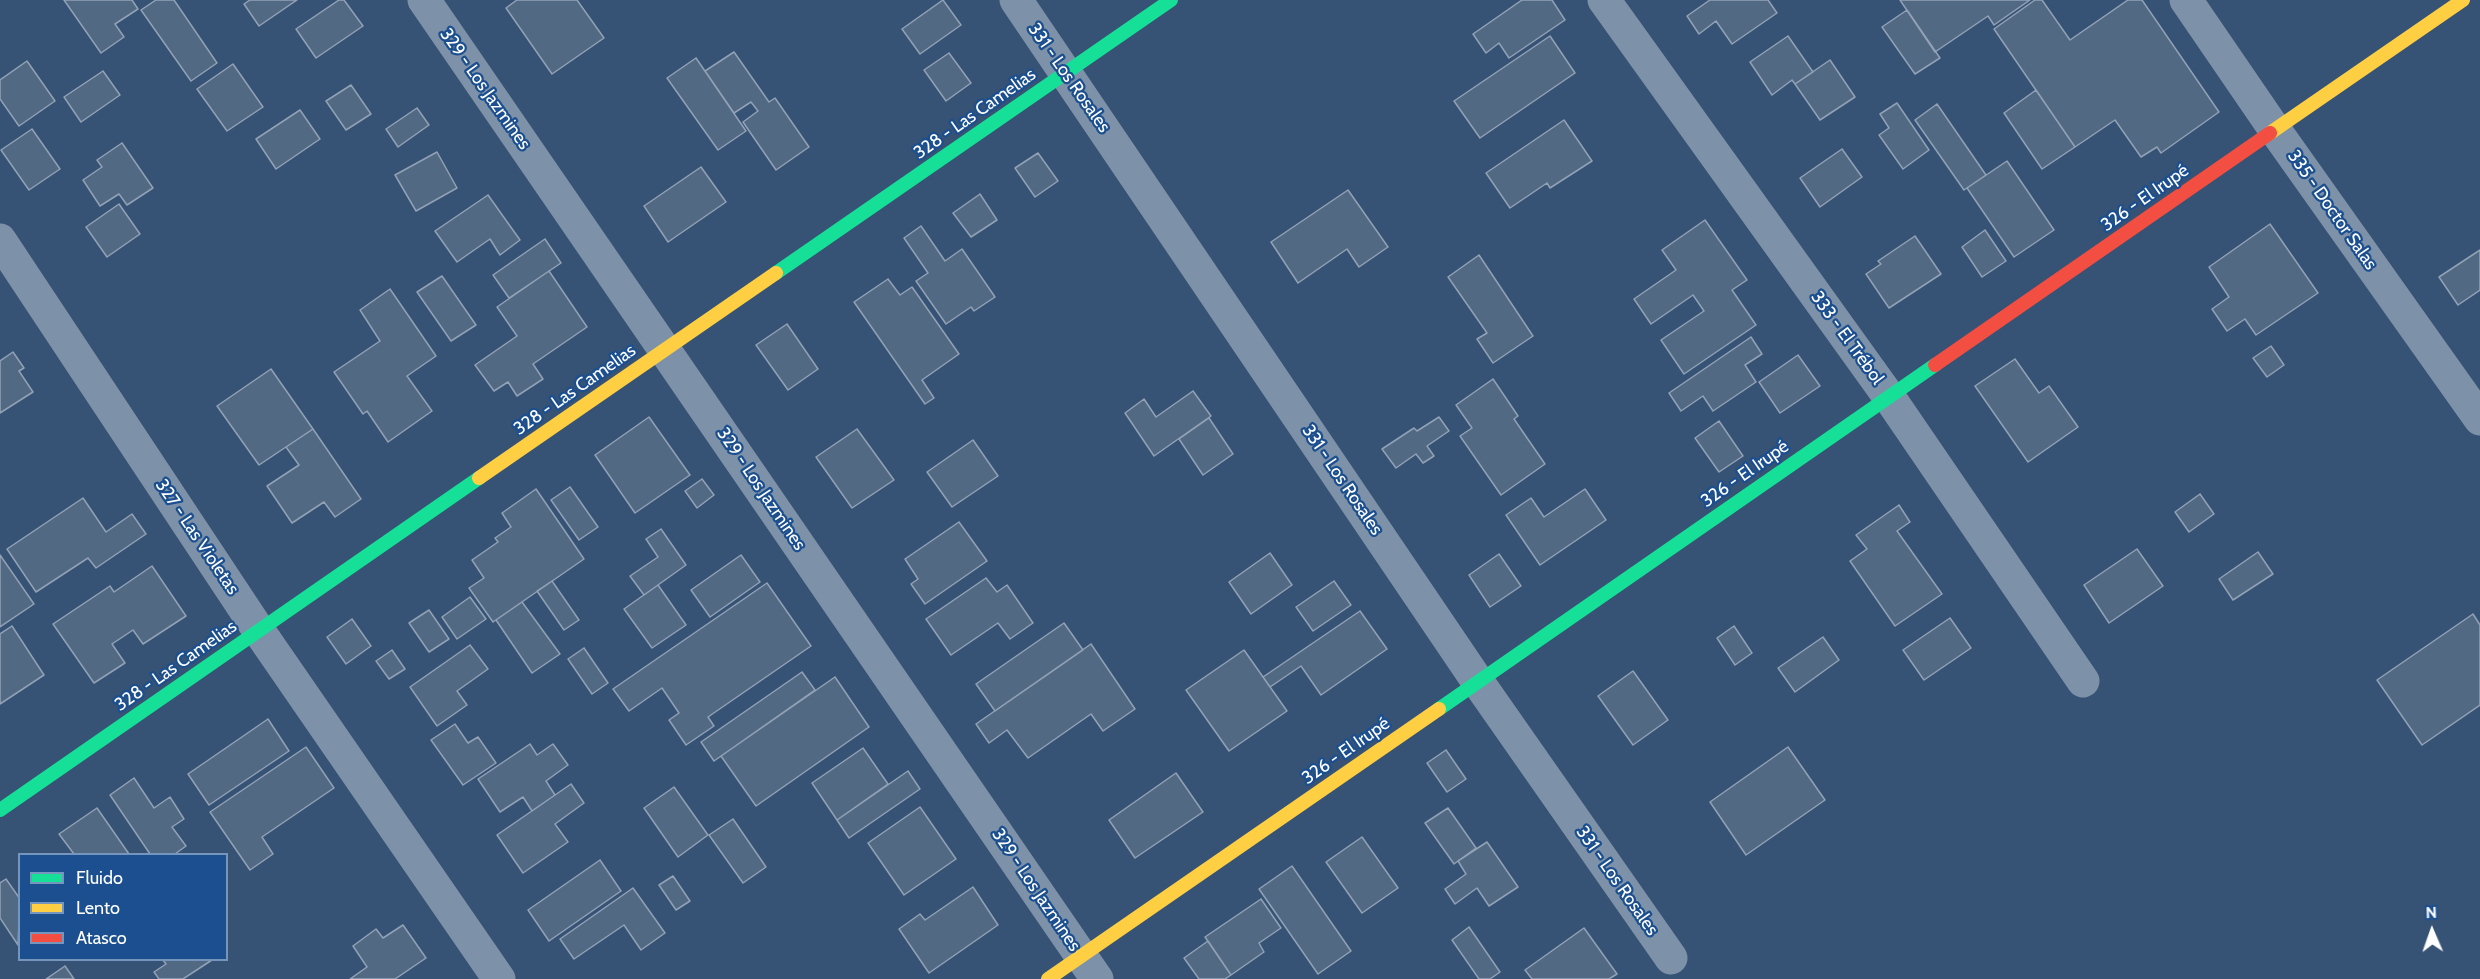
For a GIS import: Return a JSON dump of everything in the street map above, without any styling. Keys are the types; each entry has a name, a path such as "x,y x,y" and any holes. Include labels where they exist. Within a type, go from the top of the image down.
{"street":[{"name":"329 - Los Jazmines","path":"424,0 1089,968"},
{"name":"331 - Los Rosales","path":"1016,0 1478,681 1671,958"},
{"name":"328 - Las Camelias","path":"0,810 1171,0"},
{"name":"333 - El Trébol","path":"1604,0 1888,397 2083,681"},
{"name":"335 - Doctor Salas","path":"2186,0 2275,130 2480,419"},
{"name":"326 - El Irupé","path":"1048,979 1089,968 1478,681 2463,0"},
{"name":"327 - Las Violetas","path":"0,240 259,631 499,979"}],"building":[{"path":"64,0 132,0 138,9 115,24 124,37 101,53"},
{"path":"156,0 174,0 217,63 191,81 141,10"},
{"path":"250,0 297,0 259,26 244,4"},
{"path":"339,0 344,0 363,26 316,58 296,29"},
{"path":"517,0 577,0 604,38 552,74 506,8"},
{"path":"943,0 961,25 920,54 902,29"},
{"path":"1522,0 1552,0 1565,20 1509,58 1499,43 1486,53 1473,34"},
{"path":"1710,0 1768,0 1777,13 1732,44 1716,21 1699,34 1687,16"},
{"path":"1900,0 2030,0 1994,25 1988,16 1935,52"},
{"path":"2035,0 2042,0 2070,40 2128,0 2142,0 2219,112 2161,153 2157,147 2141,157 2115,120 2075,147 1994,29"},
{"path":"1907,10 1940,58 1915,74 1882,27"},
{"path":"1550,36 1575,73 1480,138 1454,101"},
{"path":"1788,36 1813,72 1795,84 1792,80 1772,95 1750,62"},
{"path":"734,52 769,102 775,98 809,147 776,170 743,122 758,111 751,102 734,113 705,71"},
{"path":"949,53 971,83 946,101 924,70"},
{"path":"696,58 746,131 718,150 667,78"},
{"path":"1830,60 1855,97 1820,120 1795,84"},
{"path":"27,61 55,101 19,126 0,99 0,80"},
{"path":"233,64 263,107 227,131 197,89"},
{"path":"103,71 120,95 81,122 64,97"},
{"path":"351,85 371,114 346,130 326,101"},
{"path":"2036,90 2075,147 2042,169 2004,113"},
{"path":"1897,103 1929,150 1903,169 1879,135 1889,128 1880,114"},
{"path":"1937,104 1986,175 1964,190 1915,120"},
{"path":"417,108 429,125 398,147 386,129"},
{"path":"300,110 320,139 276,169 256,139"},
{"path":"1564,120 1592,161 1550,188 1547,183 1510,208 1486,173"},
{"path":"32,129 60,169 29,190 1,150"},
{"path":"122,143 153,188 127,205 119,194 100,206 83,180 102,167 97,160"},
{"path":"1842,149 1862,177 1820,207 1800,178"},
{"path":"437,152 457,188 416,211 395,175"},
{"path":"1038,153 1058,181 1035,197 1015,168"},
{"path":"2007,161 2054,230 2014,257 1967,188"},
{"path":"701,167 726,202 668,242 644,206"},
{"path":"1348,190 1388,247 1359,267 1347,249 1298,283 1271,242"},
{"path":"980,194 997,220 971,237 953,213"},
{"path":"488,195 520,240 500,255 490,239 457,262 435,231"},
{"path":"119,204 140,234 107,257 86,227"},
{"path":"1705,220 1747,280 1732,290 1756,325 1684,374 1661,340 1704,311 1693,295 1651,324 1634,299 1676,270 1662,250"},
{"path":"2270,224 2318,293 2256,335 2245,319 2227,331 2212,309 2229,297 2209,267"},
{"path":"921,226 945,261 962,249 995,297 974,311 971,307 946,324 916,281 928,273 904,238"},
{"path":"1985,230 2006,261 1982,277 1962,247"},
{"path":"1915,236 1941,274 1889,308 1866,274 1881,264 1878,261"},
{"path":"545,239 561,263 509,298 493,275"},
{"path":"2480,250 2480,290 2458,305 2439,277"},
{"path":"1479,255 1533,336 1493,363 1477,339 1487,333 1448,277"},
{"path":"549,271 587,327 533,364 543,379 517,396 508,382 494,391 475,365 517,336 497,307"},
{"path":"442,276 476,325 451,341 417,292"},
{"path":"888,279 900,295 912,287 959,354 922,380 934,398 925,404 854,302"},
{"path":"390,289 436,356 407,376 432,411 388,442 367,411 363,414 334,372 380,341 360,310"},
{"path":"787,324 818,369 788,390 756,345"},
{"path":"1751,337 1762,354 1745,365 1756,382 1713,411 1703,396 1681,411 1669,393"},
{"path":"2271,346 2284,365 2267,377 2253,358"},
{"path":"13,352 24,368 19,371 33,392 0,413 0,361"},
{"path":"1798,355 1820,386 1780,413 1759,382"},
{"path":"2015,359 2039,393 2049,386 2078,427 2028,462 1975,386"},
{"path":"271,369 313,429 259,465 217,406"},
{"path":"1493,379 1518,416 1514,419 1545,464 1501,495 1460,436 1472,428 1456,405"},
{"path":"1193,391 1211,416 1154,456 1125,413 1144,399 1156,417"},
{"path":"649,417 690,475 635,513 595,455"},
{"path":"1439,417 1449,431 1427,446 1434,456 1423,463 1416,454 1396,468 1382,449 1414,428 1417,431"},
{"path":"1209,418 1233,454 1203,475 1179,439"},
{"path":"1719,421 1743,456 1719,472 1695,438"},
{"path":"313,429 361,499 335,517 324,502 292,523 267,486 299,465 286,447"},
{"path":"857,429 894,480 852,508 816,457"},
{"path":"973,440 998,476 952,507 927,472"},
{"path":"702,479 714,495 697,508 685,491"},
{"path":"570,487 598,527 579,540 551,500"},
{"path":"536,489 584,559 493,622 469,588 484,578 472,560 498,542 495,538 511,527 502,513"},
{"path":"1585,489 1606,520 1540,565 1506,515 1531,498 1544,517"},
{"path":"2200,494 2214,514 2189,532 2175,512"},
{"path":"83,498 106,532 132,514 146,534 96,568 88,558 36,592 7,549"},
{"path":"1899,505 1910,522 1897,531 1942,594 1895,626 1850,561 1867,549 1856,535"},
{"path":"959,522 987,561 925,604 911,584 918,579 905,559"},
{"path":"661,529 686,565 644,595 630,576 658,557 646,539"},
{"path":"2137,549 2163,586 2109,623 2084,585"},
{"path":"2258,552 2273,574 2233,600 2219,579"},
{"path":"1270,553 1292,585 1251,614 1229,582"},
{"path":"1499,554 1521,586 1490,607 1469,575"},
{"path":"0,555 34,604 0,627"},
{"path":"741,555 760,582 710,617 691,590"},
{"path":"152,566 186,616 143,644 133,630 112,644 125,663 94,683 53,624 110,586 114,592"},
{"path":"986,578 997,592 1007,585 1033,623 1010,639 998,623 951,655 926,619"},
{"path":"552,581 579,620 564,630 537,591"},
{"path":"1334,581 1351,605 1313,631 1296,607"},
{"path":"767,583 811,646 708,717 714,726 686,745 669,720 679,713 662,688 629,711 613,689"},
{"path":"658,585 686,625 652,648 624,609"},
{"path":"470,597 486,619 457,639 442,617"},
{"path":"522,602 560,654 532,673 496,620"},
{"path":"429,610 449,639 429,652 409,623"},
{"path":"1360,611 1387,649 1321,695 1301,666 1270,687 1263,677"},
{"path":"2473,614 2480,625 2480,705 2422,745 2377,680"},
{"path":"1950,618 1971,648 1924,680 1903,650"},
{"path":"352,619 371,646 346,664 327,637"},
{"path":"1064,623 1083,650 995,711 976,684"},
{"path":"12,626 44,675 0,704 0,634"},
{"path":"1734,626 1752,653 1735,665 1717,638"},
{"path":"1823,637 1839,660 1795,692 1778,668"},
{"path":"1091,644 1135,709 1103,731 1091,714 1028,758 1007,730 989,743 976,724"},
{"path":"470,645 488,669 457,691 467,705 437,726 410,687"},
{"path":"584,648 608,683 592,694 568,659"},
{"path":"392,650 405,669 389,679 376,661"},
{"path":"1244,650 1287,711 1229,751 1186,690"},
{"path":"1633,671 1668,720 1633,745 1598,696"},
{"path":"802,672 815,690 714,761 701,742"},
{"path":"835,677 869,727 756,806 721,756"},
{"path":"268,719 289,751 209,805 188,774"},
{"path":"455,724 468,743 478,737 496,763 463,785 431,740"},
{"path":"530,744 537,755 553,744 568,765 546,781 555,795 532,811 523,797 500,812 478,779"},
{"path":"306,747 334,788 262,837 273,854 250,870 210,812"},
{"path":"1788,747 1825,800 1746,855 1710,802"},
{"path":"863,748 888,784 837,820 812,783"},
{"path":"1446,750 1466,779 1447,792 1427,763"},
{"path":"908,771 920,789 849,838 837,820"},
{"path":"1176,773 1203,812 1135,858 1109,820"},
{"path":"134,778 154,808 170,797 184,819 172,827 186,846 176,853 149,853 110,795"},
{"path":"571,784 584,803 555,824 568,842 523,873 497,835"},
{"path":"674,787 708,835 678,857 644,808"},
{"path":"920,807 956,859 904,895 868,843"},
{"path":"97,808 128,853 73,853 59,834"},
{"path":"1448,808 1476,848 1454,864 1425,823"},
{"path":"733,819 766,867 743,883 709,835"},
{"path":"1362,837 1398,888 1362,913 1326,862"},
{"path":"1487,842 1518,887 1489,906 1477,888 1455,904 1445,889 1466,874 1458,861"},
{"path":"600,860 621,891 549,941 528,910"},
{"path":"1292,866 1351,951 1318,974 1259,889"},
{"path":"673,876 690,901 676,910 659,885"},
{"path":"6,879 18,896 18,945 0,918 0,883"},
{"path":"973,887 998,925 929,973 899,929 920,914 925,920"},
{"path":"633,888 665,933 641,950 624,925 574,959 560,939"},
{"path":"1261,899 1281,928 1259,943 1264,952 1231,975 1205,937"},
{"path":"403,925 426,958 395,979 350,979 367,967 353,946 376,929 383,938"},
{"path":"1469,927 1500,972 1490,979 1479,979 1452,940"},
{"path":"1584,928 1617,974 1609,979 1532,979 1525,970"},
{"path":"1208,941 1231,975 1225,979 1199,979 1184,958"},
{"path":"164,961 210,961 183,979 159,979 154,972 166,964"},
{"path":"65,966 74,979 46,979"}],"traffic: fast":[{"path":"776,273 1171,0"},
{"path":"1439,709 1935,365"},
{"path":"0,810 479,478"}],"traffic: slow":[{"path":"2270,133 2463,0"},
{"path":"479,478 776,273"},
{"path":"1048,979 1439,709"}],"traffic: jam":[{"path":"1935,365 2270,133"}]}
